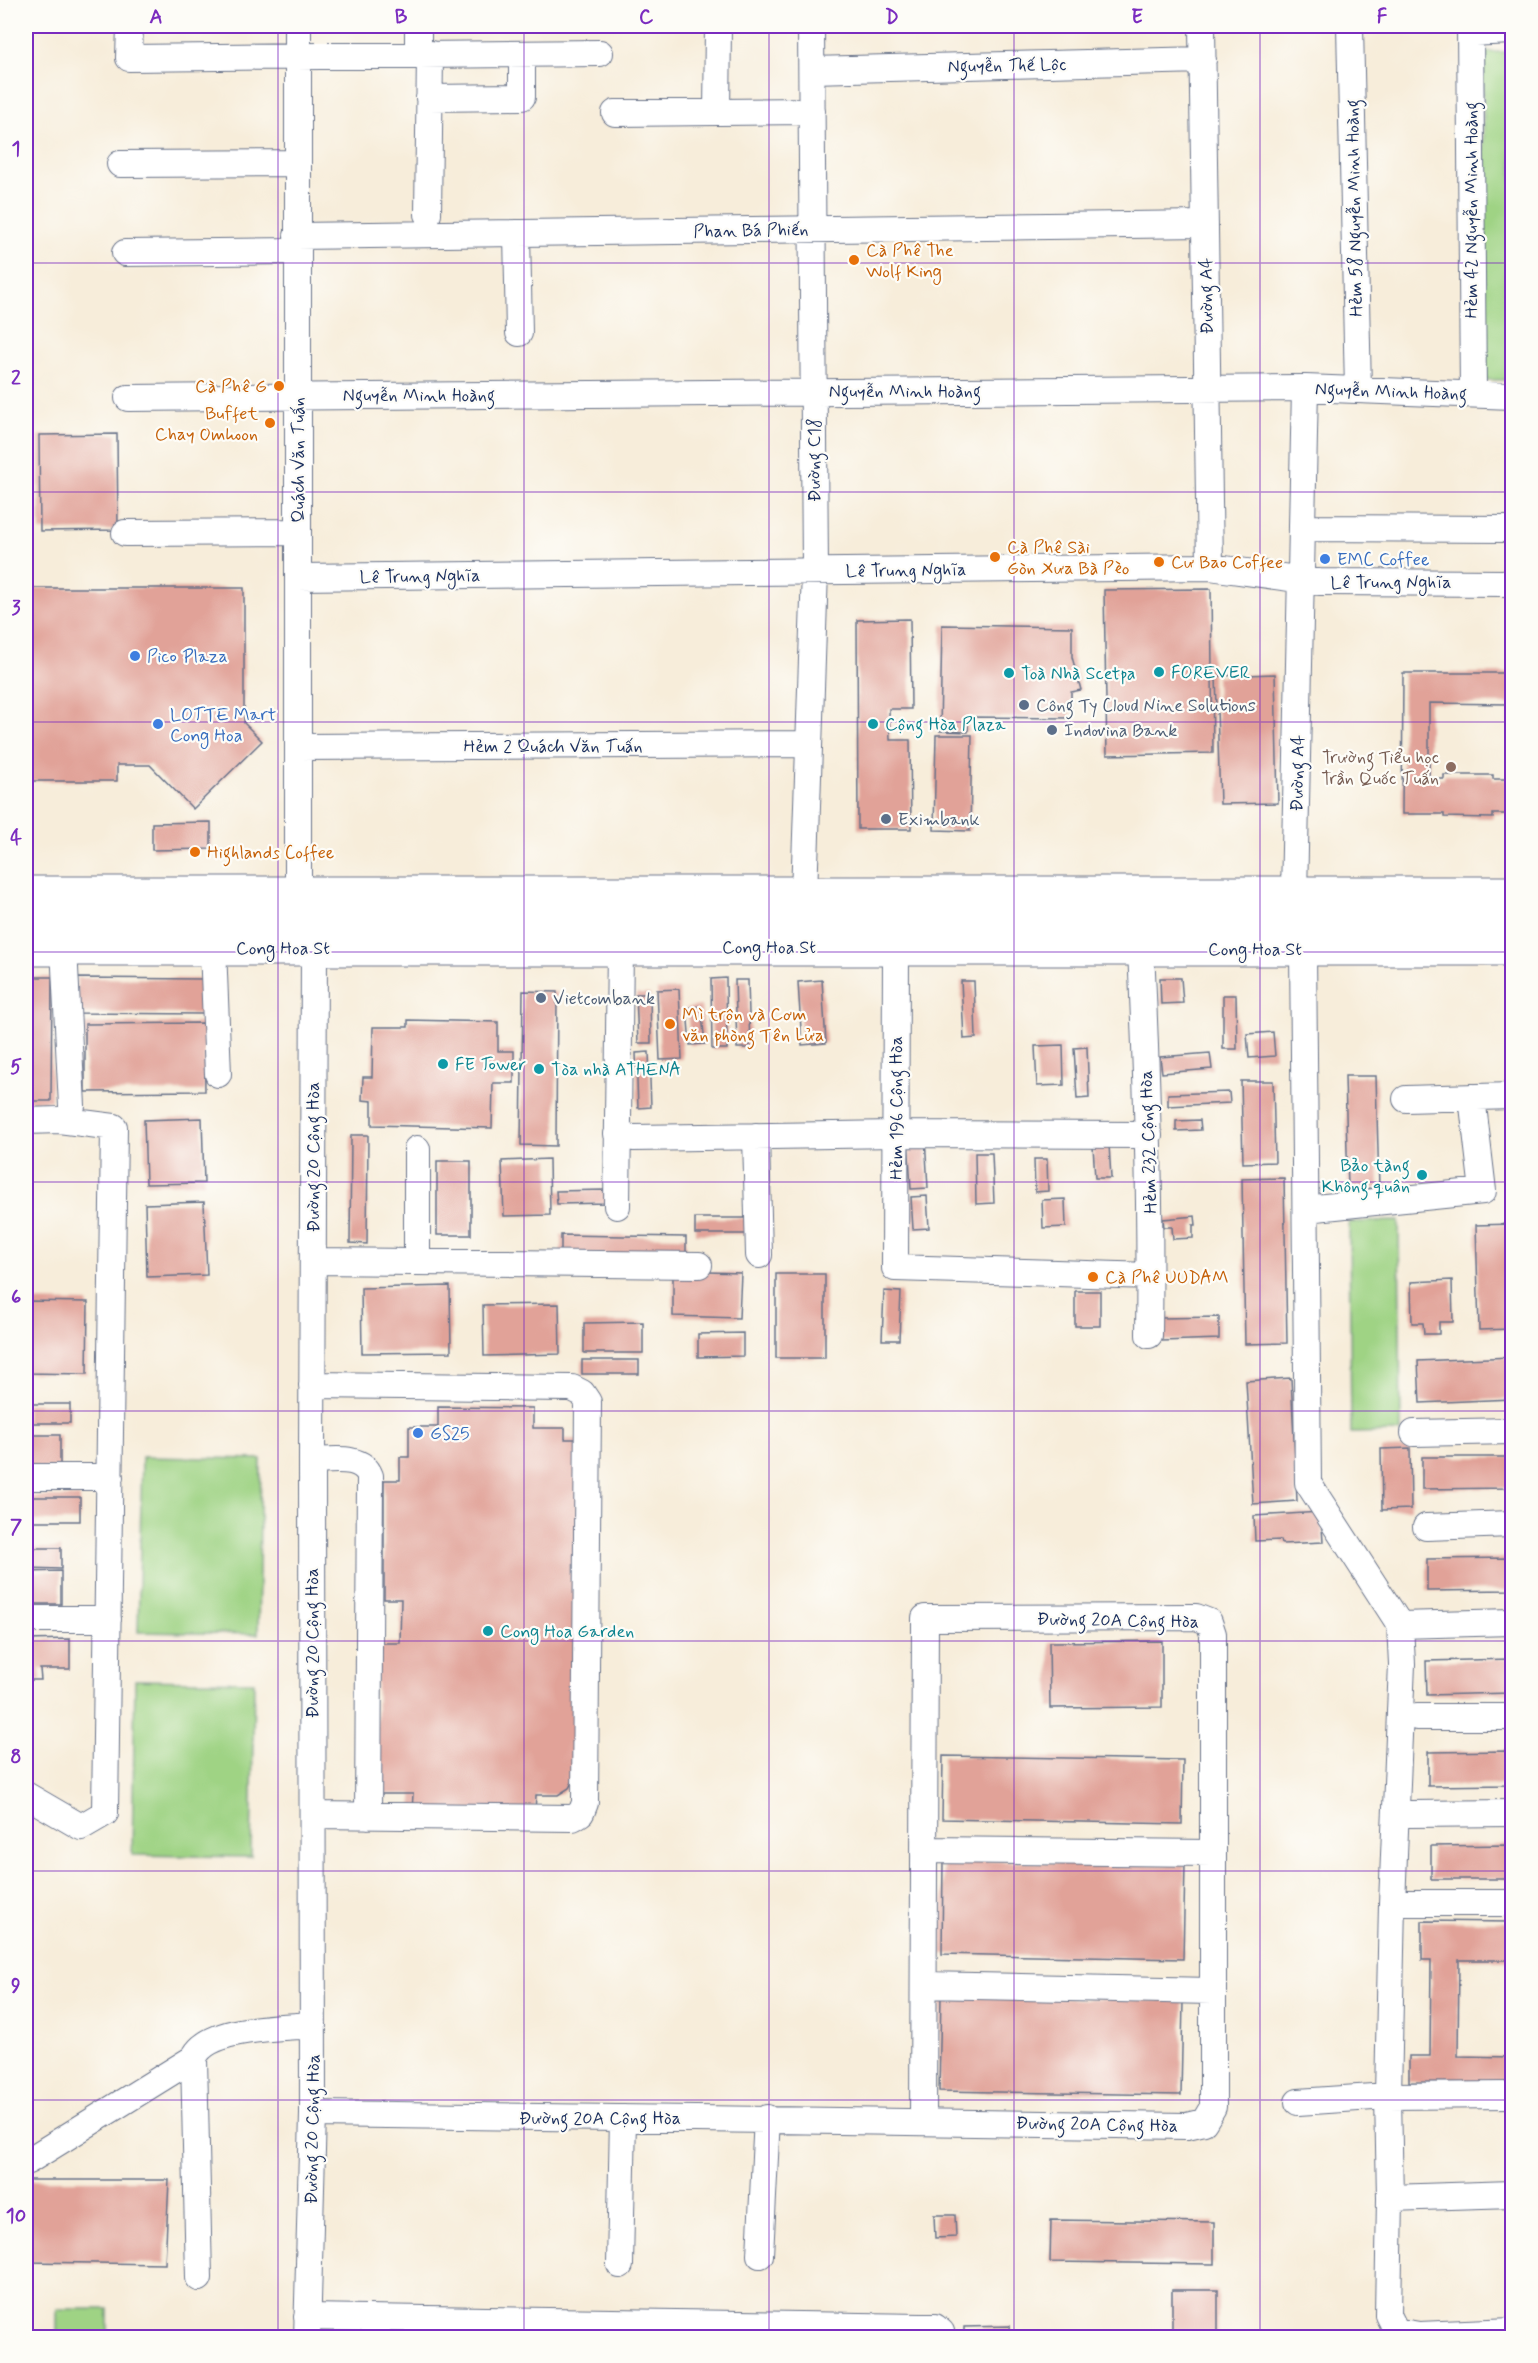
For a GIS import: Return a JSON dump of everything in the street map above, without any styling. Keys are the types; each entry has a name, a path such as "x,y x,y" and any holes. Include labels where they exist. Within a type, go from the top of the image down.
{"main road":[{"name":"Cong Hoa St","path":"26,948 896,947 1141,950 1300,922 1512,893"},
{"name":"Cong Hoa St","path":"26,894 804,894 1300,922 1512,949"},
{"name":"Cong Hoa St","path":"26,921 1300,922"},
{"path":"1300,922 1512,921"}],"street":[{"path":"130,26 129,58 600,53"},
{"name":"Quách Văn Tuấn","path":"298,26 298,894"},
{"path":"418,26 429,98 428,214"},
{"path":"717,112 718,26"},
{"name":"Đường C18","path":"804,894 815,571 812,26"},
{"name":"Đường A4","path":"1202,26 1210,567"},
{"name":"Hẻm 58 Nguyễn Minh Hoàng","path":"1350,26 1358,390"},
{"path":"1470,29 1512,31"},
{"name":"Hẻm 42 Nguyễn Minh Hoàng","path":"1470,29 1473,394"},
{"path":"429,98 522,98 522,54"},
{"name":"Nguyễn Thế Lộc","path":"812,70 1203,60"},
{"path":"615,113 812,111"},
{"path":"120,164 297,163"},
{"name":"Phan Bá Phiến","path":"125,253 517,233 1205,224"},
{"path":"517,233 519,333"},
{"name":"Đường A4","path":"1305,388 1300,922 1306,1209 1308,1483 1400,1625"},
{"name":"Nguyễn Minh Hoàng","path":"128,398 1305,388 1512,396"},
{"path":"1303,528 1512,529"},
{"path":"125,533 297,532"},
{"name":"Lê Trung Nghĩa","path":"298,577 1210,567 1319,582 1512,583"},
{"name":"Hẻm 2 Quách Văn Tuấn","path":"298,747 808,744"},
{"name":"Hẻm 196 Cộng Hòa","path":"896,947 895,1268 1150,1276"},
{"path":"64,948 72,1106"},
{"path":"213,948 218,1074"},
{"name":"Đường 20 Cộng Hòa","path":"307,2327 313,2115 314,948"},
{"path":"617,1206 620,948"},
{"name":"Hẻm 232 Cộng Hòa","path":"1141,950 1149,1135 1149,1335"},
{"path":"1406,1099 1512,1096"},
{"path":"1306,1209 1483,1191 1472,1097"},
{"path":"26,1121 59,1120 114,1127 105,1813 81,1827 26,1795"},
{"path":"617,1134 633,1138 896,1134 1149,1135"},
{"path":"756,1136 759,1255"},
{"path":"417,1149 417,1261"},
{"path":"313,1261 699,1265"},
{"path":"312,1385 572,1388 582,1393 588,1402 585,1803 581,1813 573,1818 313,1815"},
{"path":"1414,1433 1512,1431"},
{"path":"312,1461 361,1463 368,1468 370,1476 368,1816"},
{"path":"26,1477 110,1477"},
{"path":"1426,1527 1512,1524"},
{"name":"Đường 20A Cộng Hòa","path":"313,2115 767,2118 923,2121 1187,2126 1204,2122 1214,2107 1213,1634 1209,1622 1196,1617 925,1618 923,2121"},
{"path":"26,1619 108,1619"},
{"path":"1512,1622 1400,1625 1402,1664 1392,1903 1388,2096 1390,2198 1388,2315 1396,2331 1419,2335 1512,2331"},
{"path":"1417,1717 1512,1717"},
{"path":"1410,1814 1512,1813"},
{"path":"925,1850 1212,1853"},
{"path":"1392,1903 1512,1903"},
{"path":"924,1986 1212,1991"},
{"path":"199,2278 194,2058 198,2050 213,2040 233,2033 313,2025"},
{"path":"28,2160 194,2058"},
{"path":"1298,2102 1388,2096 1512,2094"},
{"path":"620,2265 623,2118"},
{"path":"760,2255 767,2118"},
{"path":"1390,2198 1512,2194"},
{"path":"307,2327 671,2330 935,2327 941,2332 940,2337"}],"green space":[{"path":"1483,52 1509,52 1512,160 1512,380 1485,380"},
{"path":"1399,1221 1401,1432 1351,1433 1349,1222"},
{"path":"142,1457 261,1459 258,1634 138,1632"},
{"path":"135,1680 254,1682 251,1857 132,1855"},
{"path":"57,2309 108,2309 108,2337 57,2337"}],"building":[{"path":"117,434 118,530 40,531 39,435"},
{"name":"Pico Plaza","path":"26,588 244,588 244,723 262,741 193,809 150,765 117,765 117,781 26,781"},
{"name":"FOREVER","path":"1211,589 1213,753 1107,755 1104,590"},
{"name":"Cộng Hòa Plaza","path":"910,619 911,709 889,709 890,740 910,740 911,829 858,829 857,620"},
{"name":"Toà Nhà Scetpa","path":"942,625 1072,627 1072,657 1081,690 1071,692 1071,718 968,717 968,732 940,731"},
{"path":"1403,673 1512,673 1512,814 1493,814 1493,818 1444,817 1444,814 1402,814","holes":["1429,703 1509,704 1509,779 1493,779 1493,775 1444,775 1444,779 1429,779"]},
{"path":"1275,674 1278,803 1220,804 1216,676"},
{"path":"936,735 972,735 970,831 934,830"},
{"path":"211,822 211,849 152,850 152,823"},
{"path":"26,977 52,977 51,1101 26,1101"},
{"path":"77,978 204,979 204,1014 77,1013"},
{"path":"726,978 727,1049 712,1049 711,979"},
{"path":"1160,978 1181,978 1183,1003 1161,1004"},
{"path":"735,980 748,980 750,1048 737,1048"},
{"path":"822,980 826,1043 802,1045 798,982"},
{"path":"961,981 974,981 976,1038 964,1039"},
{"name":"Mì trộn và Cơm văn phòng Tên Lửa","path":"679,989 682,1059 660,1060 657,990"},
{"name":"Tòa nhà ATHENA","path":"523,991 557,992 556,1146 521,1145"},
{"path":"636,994 650,994 651,1043 638,1043"},
{"path":"1223,995 1236,995 1237,1049 1223,1049"},
{"path":"701,1006 705,1044 690,1045 687,1008"},
{"name":"FE Tower","path":"408,1020 498,1022 498,1051 514,1051 514,1083 493,1083 492,1128 372,1125 372,1101 362,1100 363,1077 372,1077 373,1027 408,1027"},
{"path":"204,1023 205,1091 85,1092 85,1024"},
{"path":"1273,1032 1275,1056 1249,1058 1247,1034"},
{"path":"1063,1045 1064,1085 1037,1086 1035,1046"},
{"path":"1087,1047 1089,1098 1077,1099 1074,1048"},
{"path":"649,1052 651,1107 638,1108 636,1053"},
{"path":"1210,1053 1212,1069 1162,1073 1160,1057"},
{"path":"1345,1076 1376,1076 1379,1188 1348,1189"},
{"path":"1241,1081 1273,1081 1275,1162 1243,1163"},
{"path":"1229,1092 1230,1103 1168,1106 1168,1094"},
{"path":"202,1118 204,1183 146,1184 144,1120"},
{"path":"1200,1120 1201,1130 1176,1131 1176,1121"},
{"path":"351,1135 368,1135 367,1244 350,1243"},
{"path":"908,1137 925,1137 928,1188 911,1189"},
{"path":"1109,1145 1111,1178 1095,1178 1093,1146"},
{"path":"975,1153 992,1153 994,1203 976,1204"},
{"path":"549,1159 550,1215 504,1216 502,1161"},
{"path":"1034,1159 1047,1159 1048,1191 1035,1192"},
{"path":"437,1161 471,1161 471,1235 437,1235"},
{"path":"1284,1178 1287,1343 1245,1344 1242,1179"},
{"path":"606,1190 607,1203 557,1204 556,1191"},
{"path":"927,1196 929,1228 913,1229 911,1197"},
{"path":"1065,1199 1066,1227 1043,1228 1042,1200"},
{"path":"204,1202 207,1275 147,1277 145,1204"},
{"path":"1195,1216 1196,1225 1193,1225 1193,1238 1173,1239 1172,1227 1164,1227 1163,1219"},
{"path":"695,1218 747,1218 747,1234 695,1234"},
{"path":"1512,1224 1512,1329 1479,1330 1476,1225"},
{"path":"561,1235 686,1237 686,1256 561,1254"},
{"path":"673,1271 741,1273 739,1318 673,1316"},
{"path":"776,1274 825,1274 825,1358 776,1358"},
{"path":"1452,1280 1453,1322 1439,1322 1439,1334 1424,1334 1423,1323 1412,1323 1411,1282"},
{"path":"450,1286 451,1352 362,1353 361,1288"},
{"path":"884,1291 901,1292 899,1340 882,1340"},
{"path":"1075,1291 1100,1291 1100,1326 1075,1326"},
{"path":"26,1301 88,1302 87,1374 26,1373"},
{"path":"559,1304 560,1354 484,1356 483,1305"},
{"path":"1219,1317 1219,1339 1162,1341 1161,1318"},
{"path":"643,1322 643,1353 584,1353 584,1323"},
{"path":"743,1333 743,1356 698,1357 698,1334"},
{"path":"1512,1357 1512,1399 1420,1403 1418,1361"},
{"path":"582,1360 639,1360 639,1374 582,1374"},
{"path":"1291,1378 1297,1501 1253,1504 1246,1381"},
{"path":"26,1404 70,1404 70,1423 26,1423"},
{"name":"Cong Hoa Garden","path":"438,1407 533,1408 533,1428 565,1428 565,1439 578,1439 575,1776 569,1788 558,1795 536,1795 535,1812 412,1811 413,1794 376,1794 377,1643 400,1643 401,1599 384,1599 384,1480 400,1480 400,1457 409,1457 409,1427 438,1427"},
{"path":"26,1435 60,1435 60,1468 26,1468"},
{"path":"1410,1448 1411,1509 1382,1510 1381,1449"},
{"path":"1422,1457 1512,1457 1512,1488 1422,1489"},
{"path":"26,1497 80,1497 80,1521 26,1521"},
{"path":"1321,1512 1323,1542 1282,1544 1281,1540 1255,1541 1254,1516"},
{"path":"26,1548 61,1548 61,1569 26,1568"},
{"path":"1512,1558 1512,1590 1427,1591 1427,1559"},
{"path":"61,1571 61,1604 26,1604 26,1572"},
{"path":"70,1639 70,1669 40,1669 41,1680 26,1680 26,1640"},
{"path":"1162,1641 1162,1707 1050,1708 1049,1642"},
{"path":"1512,1659 1512,1693 1427,1695 1426,1661"},
{"path":"1512,1751 1512,1785 1428,1786 1428,1752"},
{"path":"943,1756 1183,1760 1182,1824 942,1819"},
{"path":"1512,1845 1512,1879 1431,1879 1431,1846"},
{"path":"943,1860 1185,1865 1183,1959 942,1954"},
{"path":"1422,1921 1512,1922 1512,1960 1459,1960 1458,2056 1512,2057 1512,2083 1409,2082 1409,2056 1430,2056 1431,1960 1422,1960"},
{"path":"941,1996 1183,2001 1181,2095 939,2091"},
{"path":"26,2180 169,2180 165,2264 26,2262"},
{"path":"934,2215 955,2215 956,2237 935,2238"},
{"path":"1051,2220 1214,2222 1214,2264 1050,2262"},
{"path":"1172,2290 1218,2290 1218,2338 1172,2338"},
{"path":"1010,2326 1011,2338 964,2338 964,2327"}],"place":[{"name":"Cà Phê The Wolf King","path":"854,260"},
{"name":"Cà Phê G","path":"279,386"},
{"name":"Buffet Chay Omhoon","path":"270,423"},
{"name":"Cà Phê Sài Gòn Xưa Bà Pèo","path":"995,557"},
{"name":"EMC Coffee","path":"1325,559"},
{"name":"Cư Bao Coffee","path":"1159,562"},
{"name":"Pico Plaza","path":"135,656"},
{"name":"FOREVER","path":"1159,672"},
{"name":"Toà Nhà Scetpa","path":"1009,673"},
{"name":"Công Ty Cloud Nine Solutions","path":"1024,705"},
{"name":"LOTTE Mart Cong Hoa","path":"158,724"},
{"name":"Cộng Hòa Plaza","path":"873,724"},
{"name":"Indovina Bank","path":"1052,730"},
{"name":"Trường Tiểu học Trần Quốc Tuấn","path":"1451,767"},
{"name":"Eximbank","path":"886,819"},
{"name":"Highlands Coffee","path":"195,852"},
{"name":"Vietcombank","path":"541,998"},
{"name":"Mì trộn và Cơm văn phòng Tên Lửa","path":"670,1024"},
{"name":"FE Tower","path":"443,1064"},
{"name":"Tòa nhà ATHENA","path":"539,1069"},
{"name":"Bảo tàng Không quân","path":"1422,1175"},
{"name":"Cà Phê UUDAM","path":"1093,1277"},
{"name":"GS25","path":"418,1433"},
{"name":"Cong Hoa Garden","path":"488,1631"}]}
